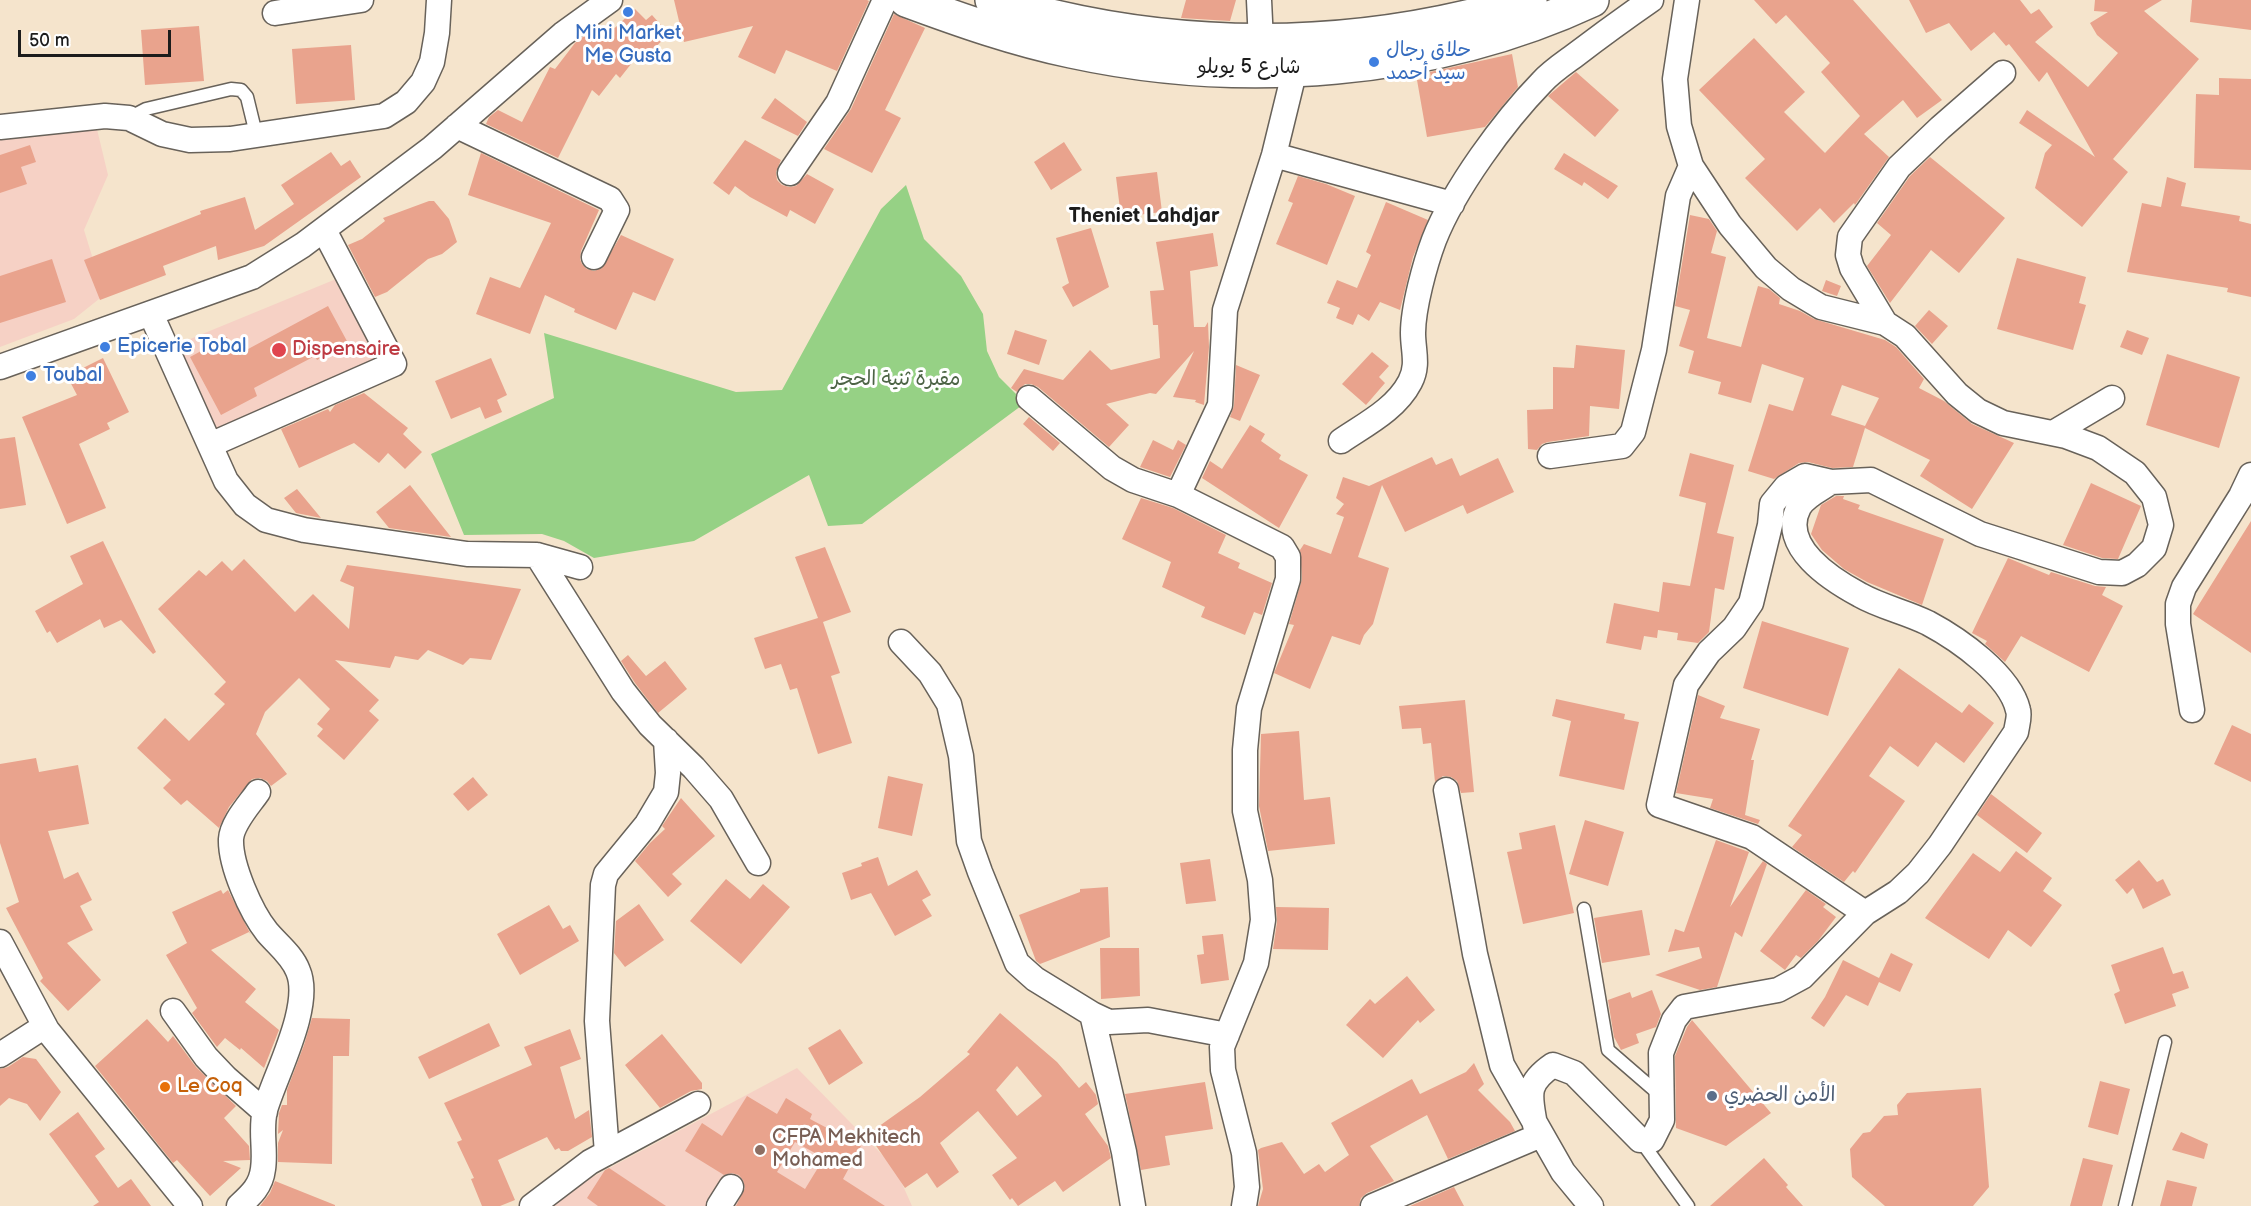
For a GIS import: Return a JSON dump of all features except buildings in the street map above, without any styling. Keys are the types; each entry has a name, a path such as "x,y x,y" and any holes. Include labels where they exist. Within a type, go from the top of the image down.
{"main road":[{"name":"شارع 5 يويلو","path":"906,0 1017,38 1072,51 1127,61 1239,70 1295,69 1384,60 1471,43 1556,17 1592,0"},
{"path":"992,0 1083,24 1142,34 1202,40 1262,42 1310,40 1406,30 1454,21 1530,0"}],"street":[{"path":"275,13 315,3 361,0"},
{"path":"0,127 105,116 129,118 162,134 190,140 230,139 384,116 406,102 423,82 432,62 439,0"},
{"path":"562,34 586,0"},
{"path":"0,367 252,277 324,230 432,148 562,34 610,0"},
{"path":"790,173 838,103 885,0"},
{"path":"1259,0 1262,42"},
{"path":"1341,441 1383,413 1411,382 1416,368 1413,333 1419,294 1434,240 1452,204 1488,147 1543,80 1651,0"},
{"path":"1687,0 1676,79 1679,126 1690,166 1730,225 1766,268 1791,289 1821,307 1885,322 1905,336 1958,394 1978,411 2003,423 2066,436 2098,448 2135,473 2154,497 2161,525 2154,548 2137,565 2121,573 2098,572 1980,534 1871,480 1831,482 1805,476 1786,487 1772,504 1770,525 1751,603 1734,628 1709,652 1686,685 1659,805 1752,837 1865,913"},
{"path":"1178,495 1220,405 1225,310 1274,155 1295,69"},
{"path":"1885,322 1852,268 1848,255 1850,237 1899,167 2003,73"},
{"path":"457,126 610,199 617,210 594,257"},
{"path":"1274,155 1452,204"},
{"path":"1551,456 1622,446 1634,432 1653,350 1678,196 1690,166"},
{"path":"210,445 394,364 324,230"},
{"path":"151,314 226,481 245,504 266,520 304,530 466,554 537,555 580,567"},
{"path":"1029,398 1112,468 1133,480 1178,495 1282,547 1288,557 1288,579 1249,708 1245,750 1245,811 1260,879 1263,920 1256,963 1222,1047 1223,1070 1244,1153 1247,1187 1244,1206"},
{"path":"2053,433 2112,398"},
{"path":"2192,710 2178,624 2178,604 2184,587 2241,496 2251,475"},
{"path":"1538,1130 1530,1093 1538,1075 1553,1065 1574,1073 1640,1140 1652,1140 1662,1120 1661,1053 1674,1020 1684,1007 1778,990 1802,977 1865,913 1898,892 1918,873 2016,732 2019,711 2012,694 1990,666 1928,623 1861,596 1829,576 1809,559 1794,534 1794,520 1799,506 1831,482"},
{"path":"537,555 622,691 650,725 694,768 721,799 758,863"},
{"path":"900,642 930,673 950,704 961,756 969,841 1017,963 1035,979 1109,1022 1148,1020 1227,1035"},
{"path":"607,1153 597,1021 603,885 606,874 647,824 666,792 668,773 666,740"},
{"path":"1446,790 1475,954 1502,1065 1563,1172 1591,1206"},
{"path":"239,1206 255,1192 263,1169 262,1139 265,1112 293,1037 302,991 298,971 287,953 266,931 252,907 233,860 231,837 241,816 258,792"},
{"path":"0,942 45,1026 190,1206"},
{"path":"173,1011 206,1057 265,1112"},
{"path":"1092,1014 1124,1152 1133,1206"},
{"path":"0,1055 45,1026"},
{"path":"532,1206 590,1162 698,1104"},
{"path":"1373,1206 1538,1130"}],"lane":[{"path":"129,118 146,109 231,89 241,90 247,97 256,134"},
{"path":"1584,909 1608,1050 1660,1095"},
{"path":"2126,1206 2164,1042"},
{"path":"1640,1140 1688,1206"}],"shaded area":[{"path":"96,125 108,175 84,230 104,295 74,319 0,347 0,135"},
{"name":"Dispensaire","path":"341,277 381,356 215,434 178,344"},
{"name":"CFPA Mekhitech Mohamed","path":"797,1068 895,1168 912,1206 551,1206 585,1181"}],"green space":[{"name":"مقبرة ثنية الحجر","path":"906,185 924,239 961,276 983,314 987,351 999,377 1025,403 862,524 828,526 809,475 694,541 594,558 564,541 542,534 464,535 431,454 554,398 544,333 736,392 782,390 881,209"}],"place":[{"name":"Mini Market Me Gusta","path":"628,12"},
{"name":"حلاق رجال سيد أحمد","path":"1374,62"},
{"name":"Epicerie Tobal","path":"105,347"},
{"name":"Dispensaire","path":"279,350"},
{"name":"Toubal","path":"31,376"},
{"name":"Le Coq","path":"165,1087"},
{"name":"الأمن الحضري","path":"1712,1096"},
{"name":"CFPA Mekhitech Mohamed","path":"760,1150"}],"district":[{"name":"Theniet Lahdjar","path":"1144,217"}]}
